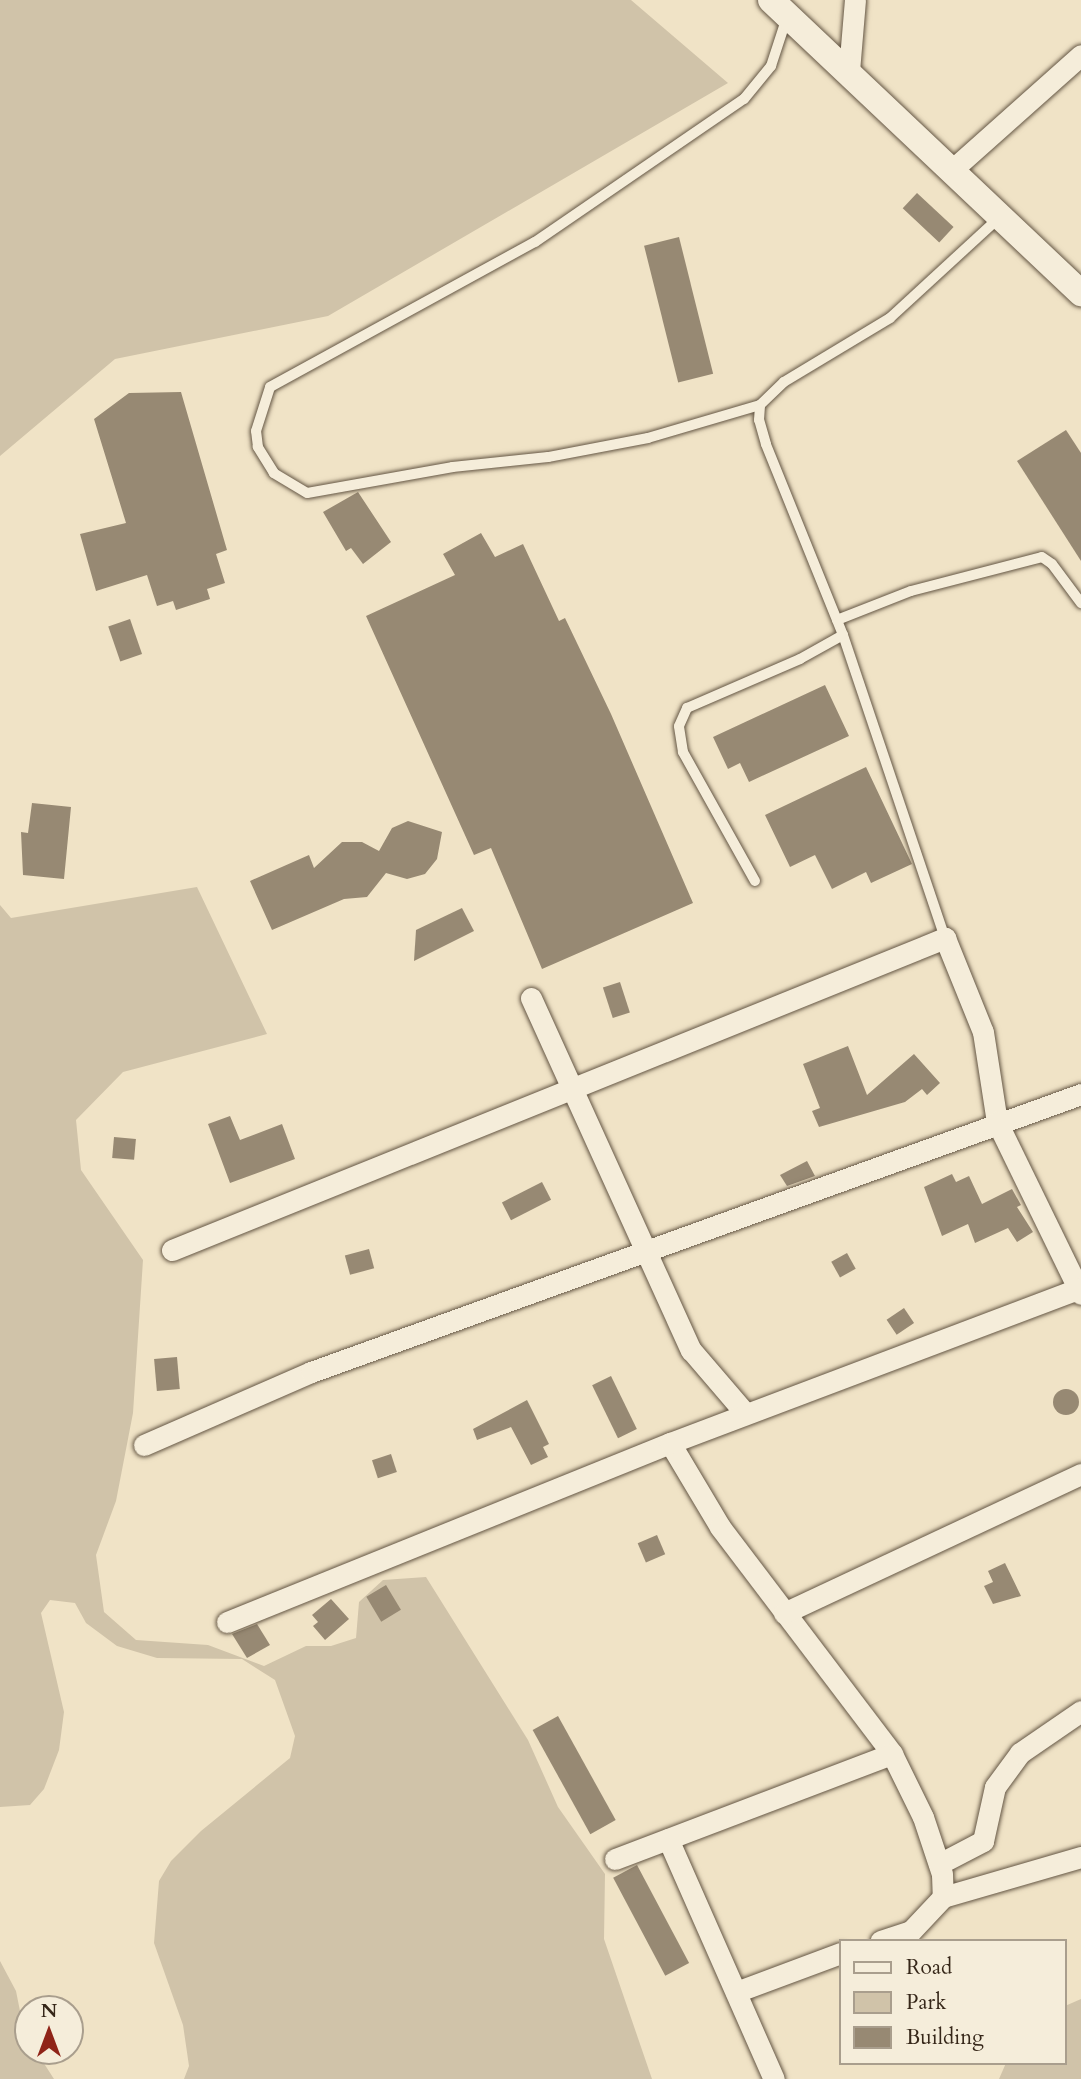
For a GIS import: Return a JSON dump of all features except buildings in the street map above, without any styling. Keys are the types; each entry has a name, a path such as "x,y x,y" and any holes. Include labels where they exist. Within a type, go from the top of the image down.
{"street":[{"path":"849,71 855,0"},
{"path":"780,7 1081,293"},
{"path":"953,169 1081,55"},
{"path":"172,1250 573,1091 945,937 983,1032 997,1122 1080,1290 745,1413 227,1622"},
{"path":"531,998 645,1255 691,1350 745,1413"},
{"path":"144,1445 311,1372 645,1255 997,1122 1081,1094"},
{"path":"670,1443 720,1527 892,1754 923,1816 939,1864 943,1897"},
{"path":"784,1613 1081,1474"},
{"path":"939,1864 983,1841 995,1787 1020,1753 1081,1711"},
{"path":"615,1859 892,1754"},
{"path":"668,1839 775,2079"},
{"path":"887,1939 911,1931 943,1897 1081,1857"},
{"path":"736,1992 839,1954"}],"lane":[{"path":"780,7 771,66 744,99 535,242 270,387 256,431 258,447 274,473 307,493 453,467 548,457 648,438 760,405 784,382 890,318 1000,217"},
{"path":"760,405 759,420 766,444 843,635 945,937"},
{"path":"837,620 911,591 1042,557 1052,564 1081,603"},
{"path":"755,881 683,752 680,726 687,708 800,659 843,635"}],"green space":[{"path":"0,0 631,0 728,83 328,316 115,359 0,456"},
{"path":"197,887 267,1034 123,1072 76,1120 81,1170 143,1260 133,1413 116,1501 96,1555 104,1612 136,1640 208,1645 264,1666 306,1646 331,1646 356,1638 359,1602 383,1580 426,1577 528,1740 558,1807 605,1874 604,1939 652,2079 184,2079 189,2066 183,2025 154,1943 159,1881 171,1861 201,1831 290,1758 295,1736 275,1680 242,1659 157,1658 117,1646 86,1623 75,1603 50,1600 41,1613 64,1712 59,1750 44,1789 30,1805 0,1807 0,905 11,918"},
{"path":"0,1961 17,1995 14,1995 14,2065 45,2065 54,2079 0,2079"},
{"path":"1081,1999 1081,2079 999,2079 1005,2065 1067,2065 1067,2005"}]}
